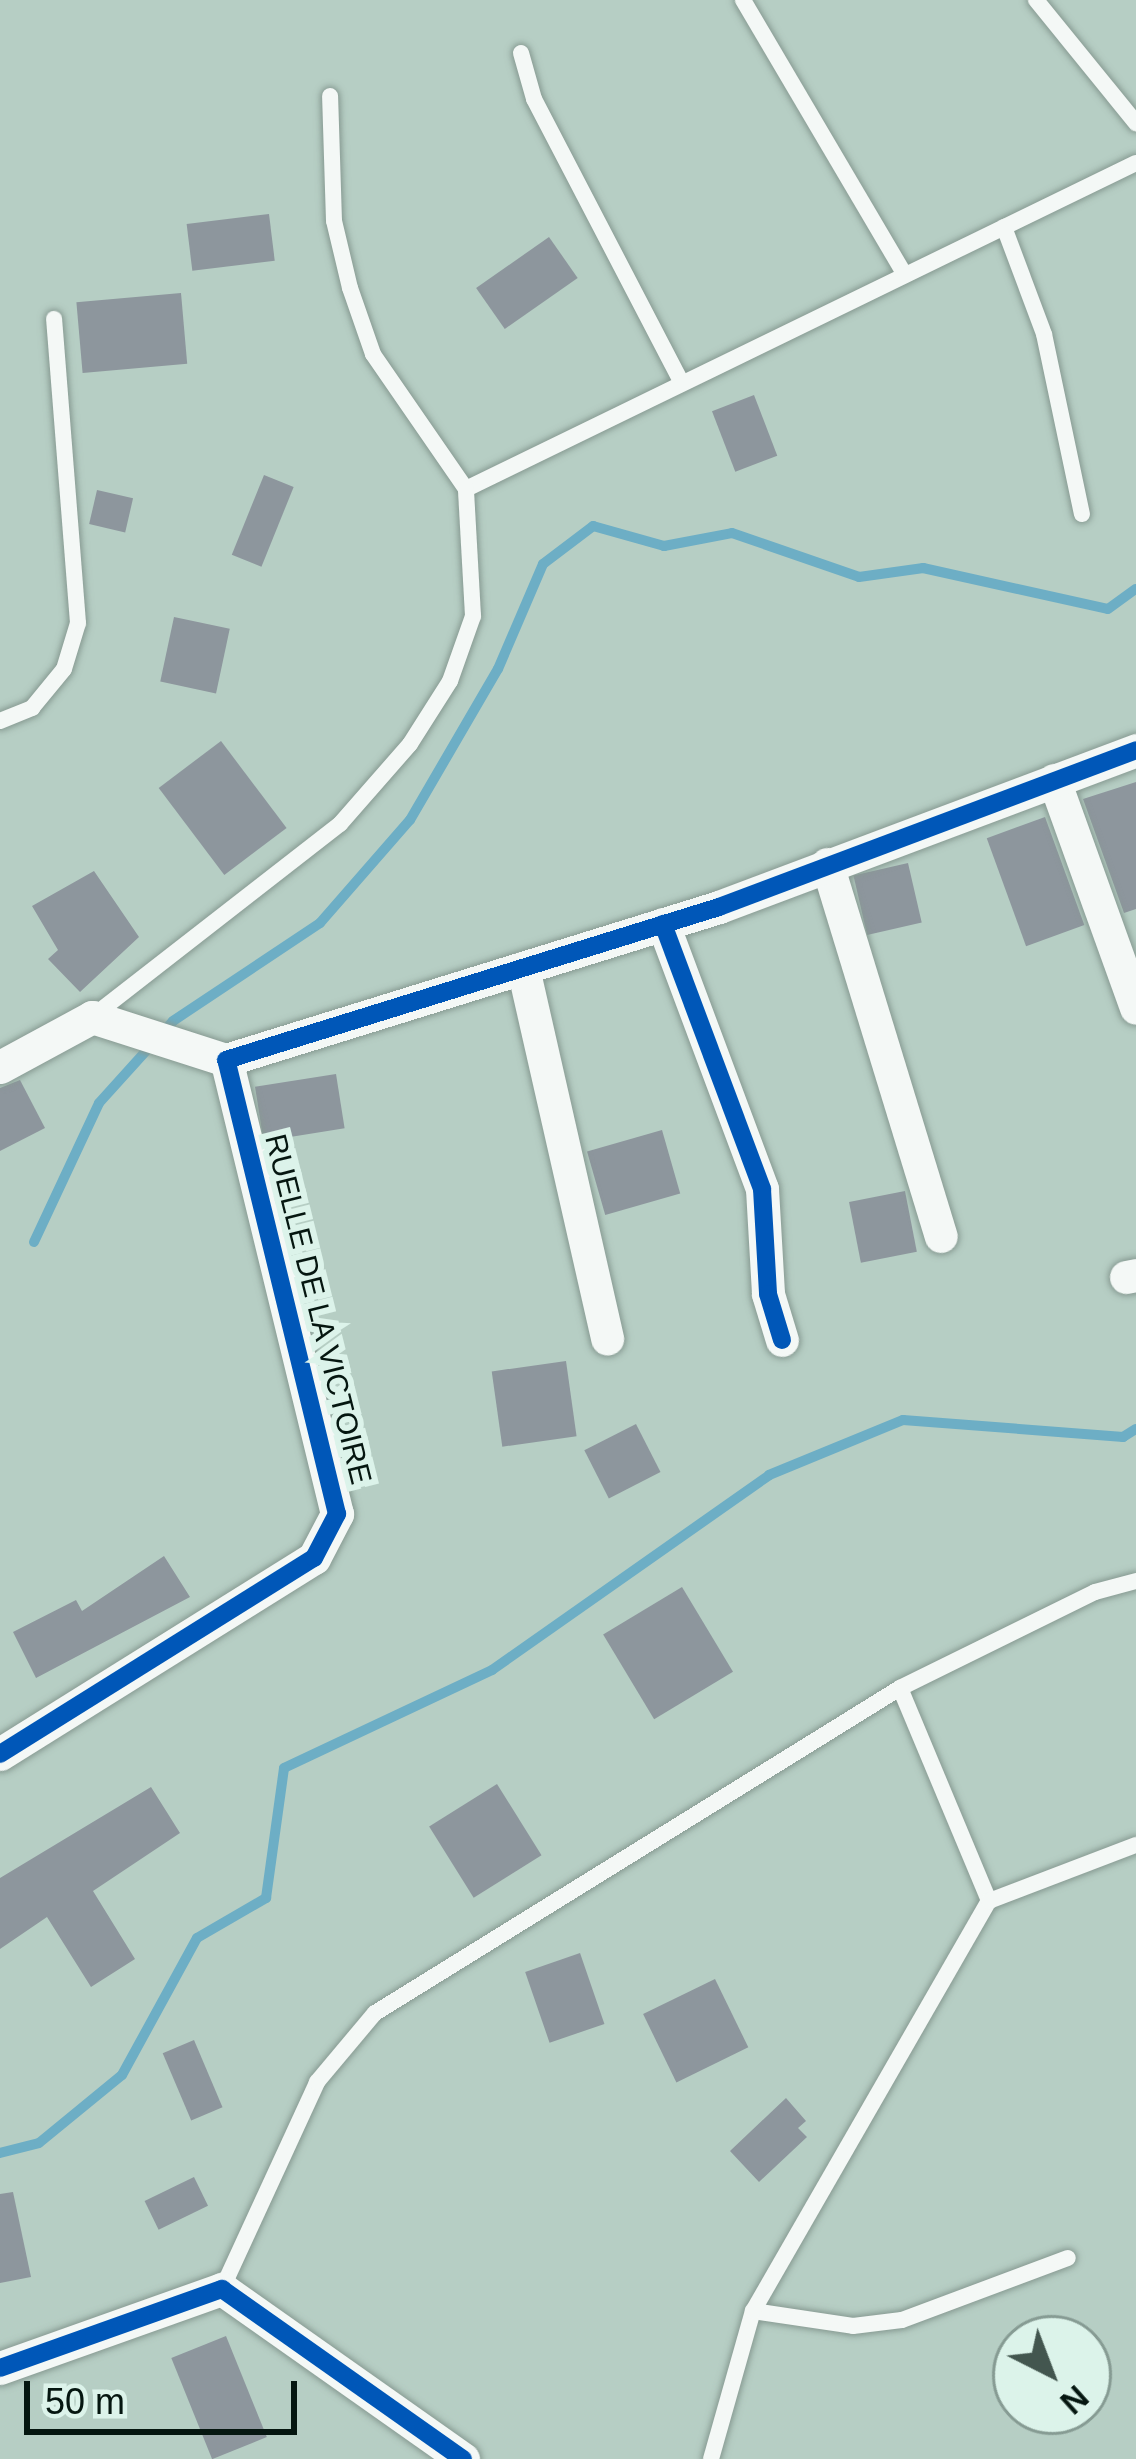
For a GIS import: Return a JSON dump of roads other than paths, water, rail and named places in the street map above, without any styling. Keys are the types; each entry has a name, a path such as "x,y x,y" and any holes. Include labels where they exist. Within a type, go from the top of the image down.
{"street":[{"path":"0,1067 92,1017 226,1060 662,924 1136,750"},
{"path":"1054,780 1136,1009"},
{"path":"827,864 941,1236"},
{"path":"662,924 762,1189 769,1294 782,1340"},
{"path":"523,968 607,1339"},
{"name":"RUELLE DE LA VICTOIRE","path":"0,1754 314,1558 337,1514 226,1060"},
{"path":"0,2368 222,2289 463,2459"}],"lane":[{"path":"742,0 905,275"},
{"path":"1036,0 1136,123"},
{"path":"521,53 534,99 682,383"},
{"path":"92,1017 340,824 410,744 450,681 473,616 466,489 373,354 358,310 334,221 330,96"},
{"path":"466,489 1136,164"},
{"path":"1004,227 1044,334 1082,514"},
{"path":"0,721 32,707 64,669 78,623 54,319"},
{"path":"222,2289 316,2082 375,2013 900,1688 1095,1592 1136,1581"},
{"path":"900,1688 989,1901"},
{"path":"711,2459 753,2311 989,1901 1136,1845"},
{"path":"753,2311 853,2326 902,2320 1068,2258"}],"waterway":[{"path":"34,1242 99,1103 173,1021 320,923 410,820 498,669 543,564 593,526 664,546 732,533 859,577 923,568 1108,609 1136,589"},
{"path":"0,2153 39,2143 122,2075 197,1938 266,1898 284,1768 492,1670 769,1475 903,1420 1123,1437 1136,1429"}]}
